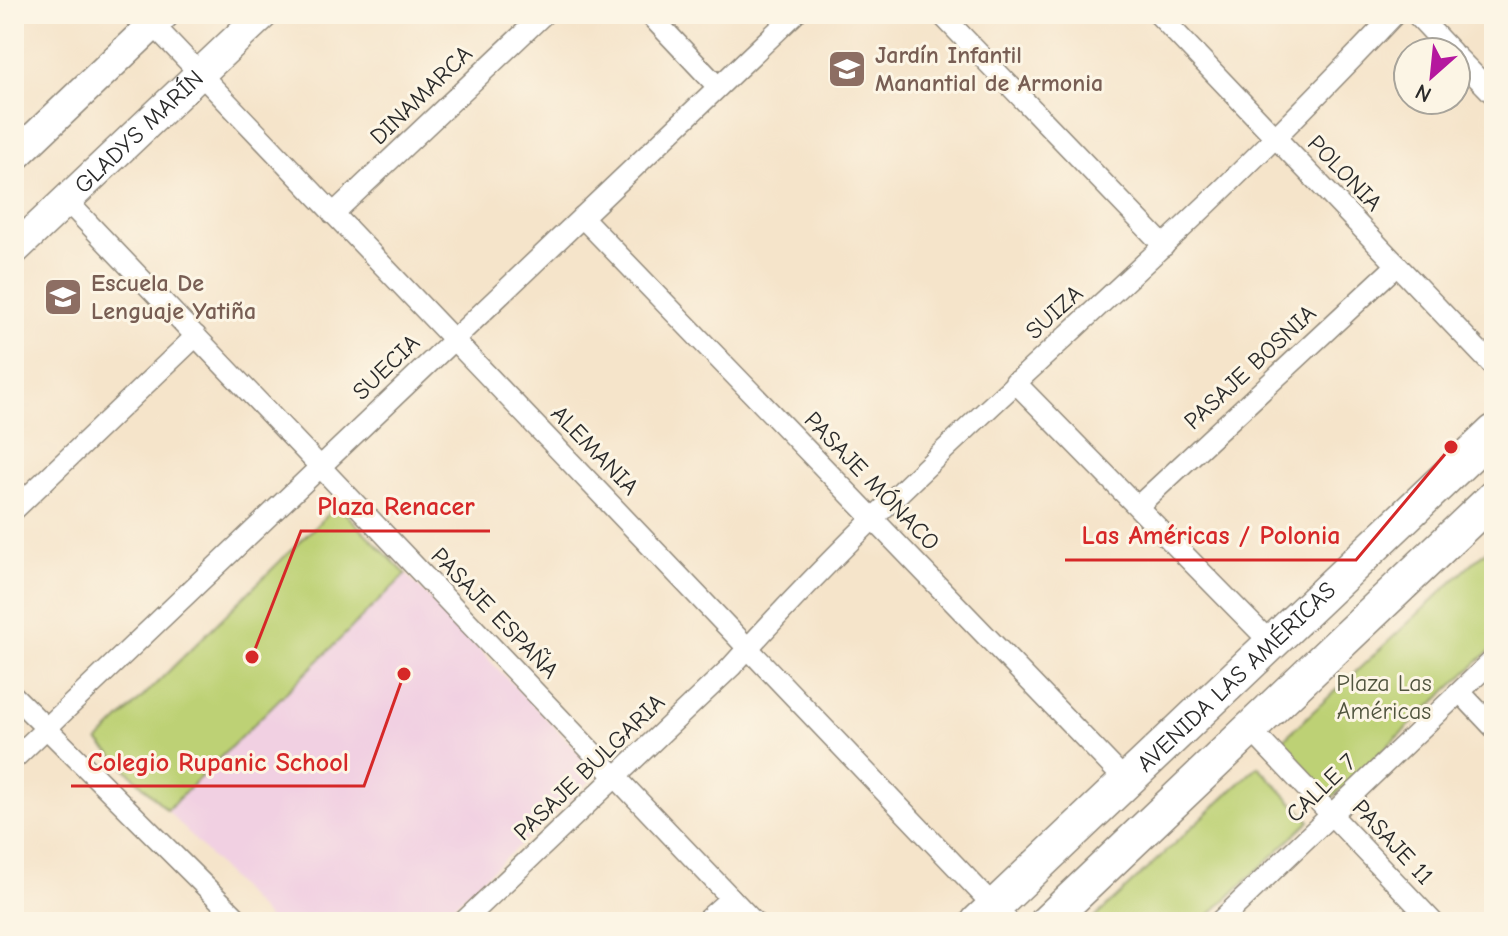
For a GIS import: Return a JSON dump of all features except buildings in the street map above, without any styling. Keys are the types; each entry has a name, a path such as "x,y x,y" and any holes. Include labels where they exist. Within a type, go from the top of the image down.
{"main road":[{"name":"AVENIDA LAS AMÉRICAS","path":"993,917 1126,781 1271,643 1490,444"},
{"name":"AVENIDA LAS AMÉRICAS","path":"1047,922 1494,497"}],"street":[{"name":"GLADYS MARÍN","path":"14,250 263,14"},
{"name":"DINAMARCA","path":"333,214 544,14"},
{"path":"649,14 718,87"},
{"name":"SUECIA","path":"14,759 795,14"},
{"path":"941,14 1164,246"},
{"name":"POLONIA","path":"1158,14 1494,367"},
{"name":"SUIZA","path":"748,648 872,519 1276,138 1395,14"},
{"path":"1416,14 1437,36"},
{"name":"ALEMANIA","path":"153,18 200,74 748,648 993,917"},
{"path":"14,157 153,18"},
{"path":"1472,72 1494,95"},
{"name":"PASAJE ESPAÑA","path":"66,200 754,922"},
{"name":"PASAJE MÓNACO","path":"582,217 1126,781"},
{"name":"PASAJE BOSNIA","path":"1138,506 1397,265"},
{"path":"14,510 196,336"},
{"path":"1015,382 1271,643"},
{"name":"PASAJE BULGARIA","path":"463,922 748,648"},
{"name":"CALLE 7","path":"1219,922 1494,659"},
{"path":"1460,692 1494,728"},
{"path":"14,696 241,922"},
{"name":"PASAJE 11","path":"1250,729 1433,922"},
{"path":"704,922 731,898"}],"shaded area":[{"path":"406,574 599,773 435,922 271,922 167,810"}],"green space":[{"path":"337,505 406,574 167,810 98,741"},
{"name":"Plaza Las Américas","path":"1494,543 1494,647 1327,802 1275,747"},
{"path":"1258,766 1310,821 1202,922 1090,922"}],"place":[{"name":"Jardín Infantil Manantial de Armonia","path":"847,69"},
{"name":"Escuela De Lenguaje Yatiña","path":"63,297"},
{"name":"Las Américas / Polonia","path":"1451,447"},
{"name":"Plaza Renacer","path":"252,657"},
{"name":"Colegio Rupanic School","path":"404,674"}]}
